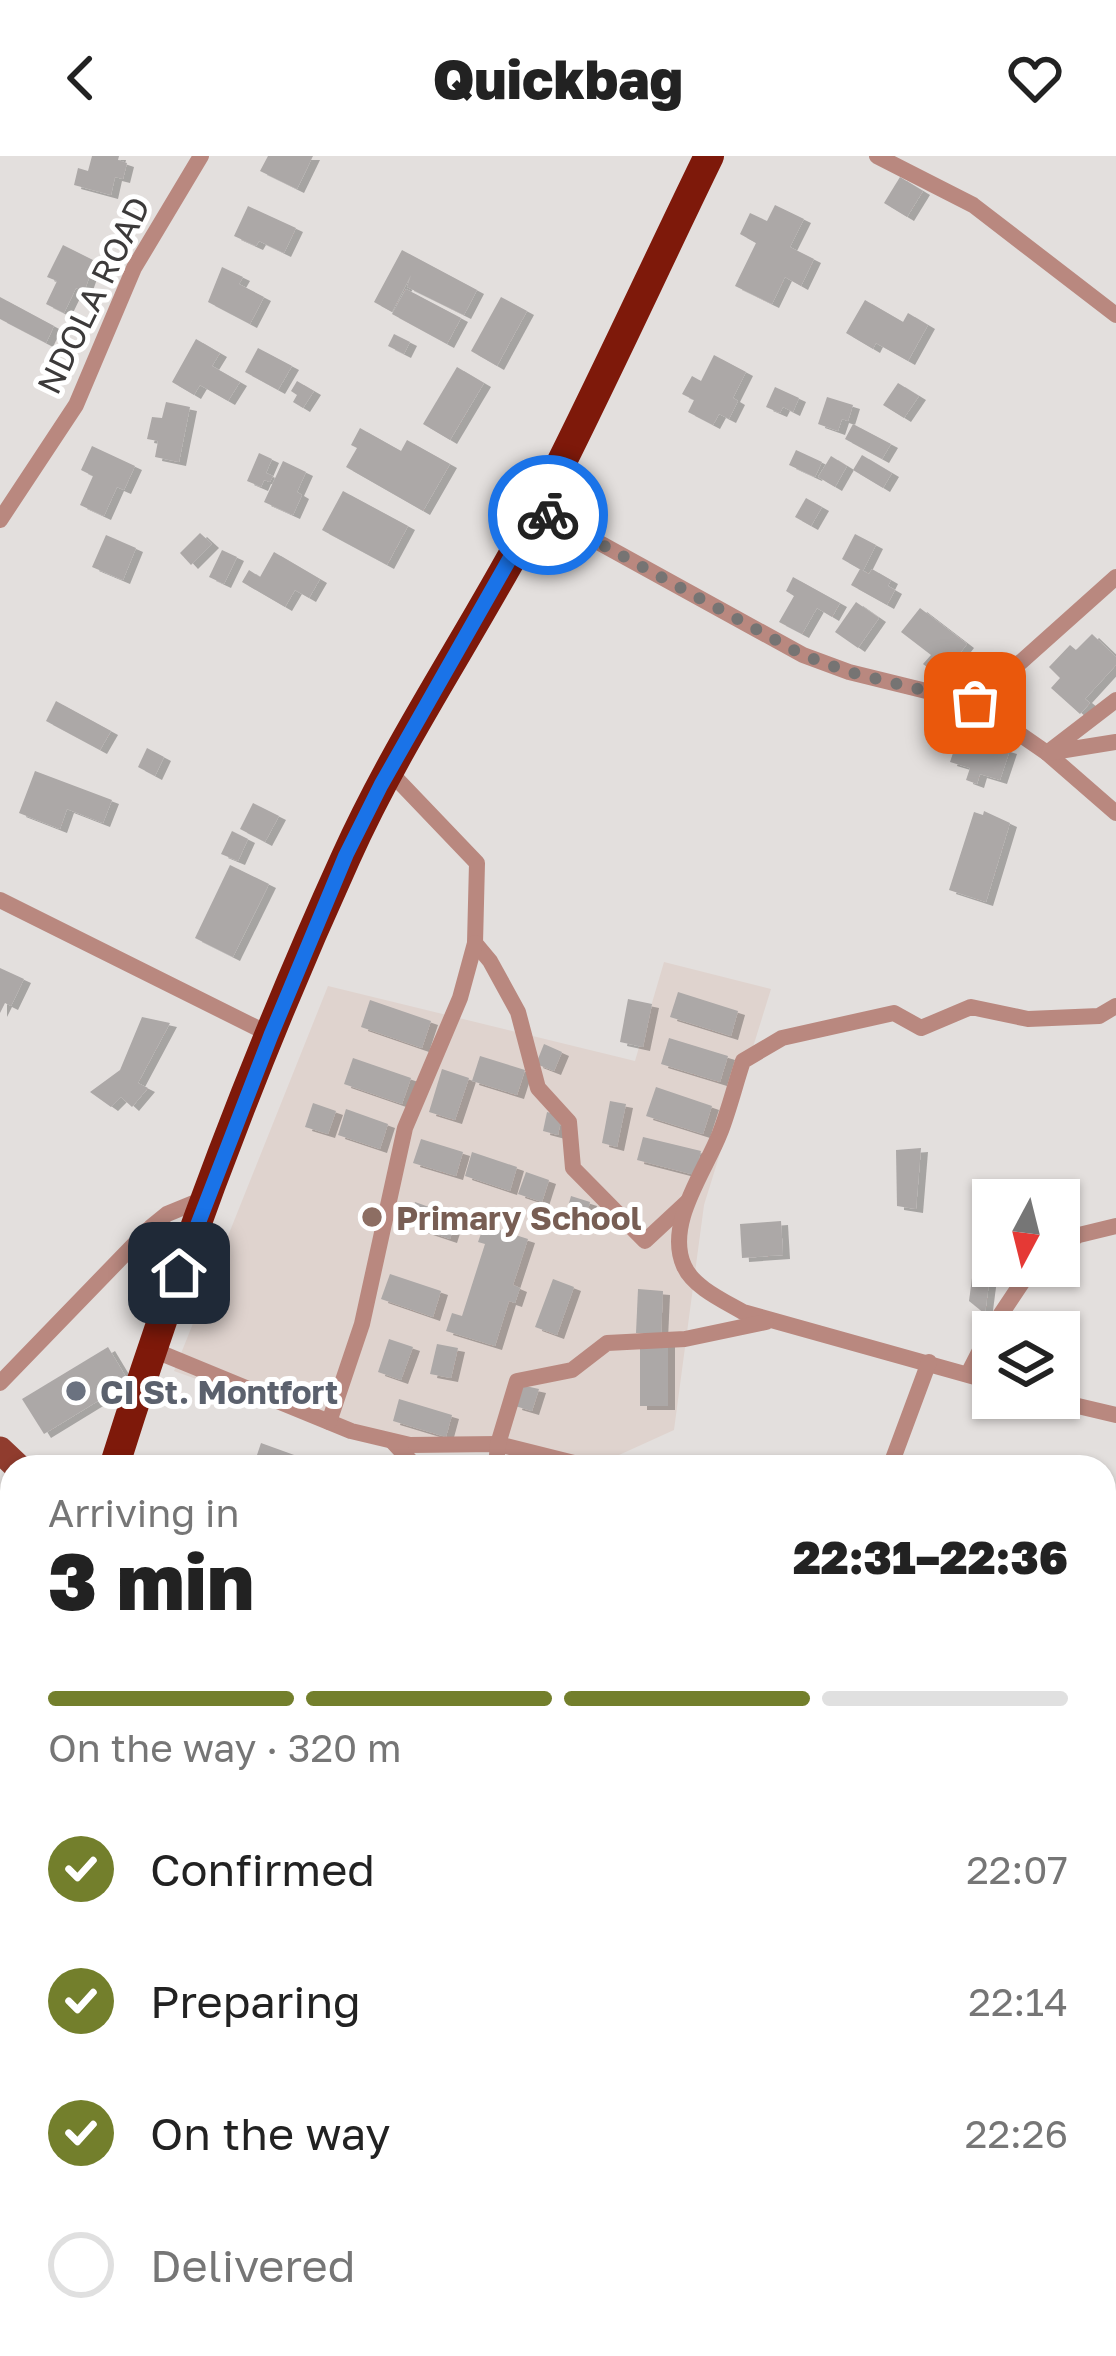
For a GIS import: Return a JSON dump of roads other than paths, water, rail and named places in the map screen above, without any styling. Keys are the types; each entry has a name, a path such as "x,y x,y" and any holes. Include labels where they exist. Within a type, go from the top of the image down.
{"highway":[{"path":"119,1455 206,1198 346,855 538,509 709,156"}],"street":[{"name":"NDOLA ROAD","path":"0,520 76,405 144,248 201,156"},
{"path":"877,156 973,205 1116,315"},
{"path":"538,509 803,655 849,672 975,703 1047,754 1116,813"},
{"path":"975,703 1116,577"},
{"path":"1047,754 1116,700"},
{"path":"1047,754 1116,742"},
{"path":"329,1422 362,1324 405,1128 460,998 475,943 477,863 389,771"},
{"path":"0,900 271,1035"},
{"path":"475,943 518,1012 538,1088 569,1122 574,1168 645,1241 688,1201"},
{"path":"972,1375 743,1312 685,1271 678,1246 688,1201 720,1133 743,1061 782,1038 894,1013 921,1028 971,1007 1028,1019 1099,1016 1116,1006"},
{"path":"0,1383 151,1227 167,1214 206,1198"},
{"path":"1080,1235 1116,1226"},
{"path":"968,1374 1019,1287"},
{"path":"497,1455 517,1381 572,1370 607,1342 685,1339 772,1321"},
{"path":"151,1349 329,1422 393,1442 498,1444 542,1455"},
{"path":"894,1455 929,1363"},
{"path":"1080,1406 1116,1415"},
{"path":"393,1442 405,1455"}],"place":[{"name":"Primary School","path":"372,1217"},
{"name":"CI St. Montfort","path":"76,1391"}]}
